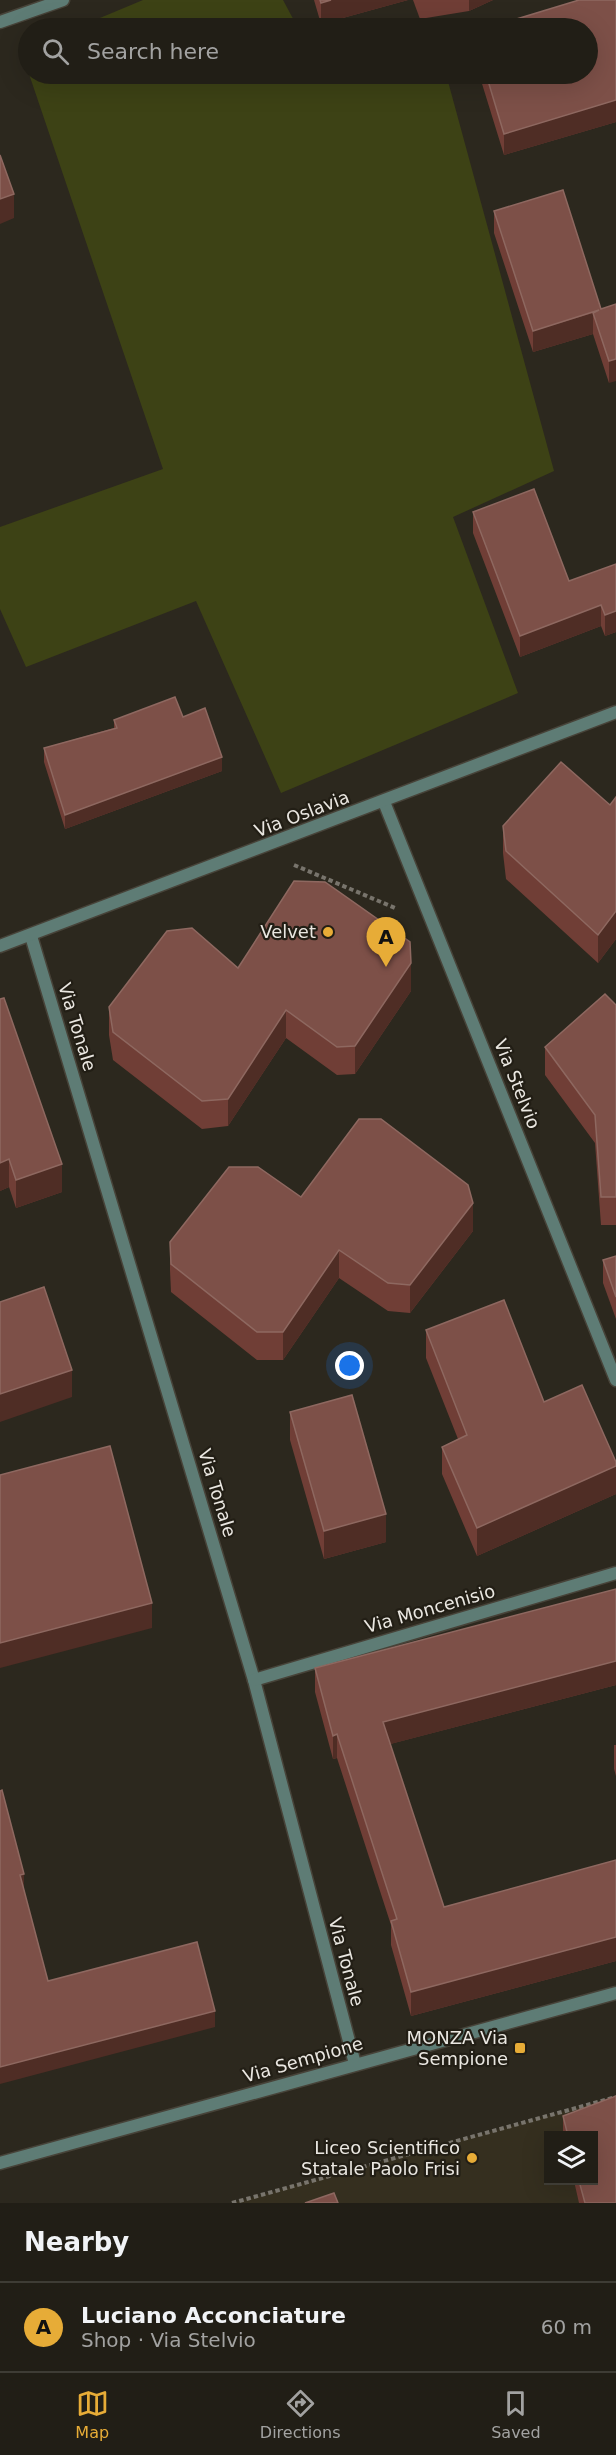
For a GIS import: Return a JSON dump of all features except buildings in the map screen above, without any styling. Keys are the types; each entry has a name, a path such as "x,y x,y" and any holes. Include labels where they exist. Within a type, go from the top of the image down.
{"street":[{"path":"0,22 63,0"},
{"name":"Via Oslavia","path":"0,946 616,712"},
{"name":"Via Stelvio","path":"384,802 616,1380"},
{"name":"Via Tonale","path":"31,936 254,1680 355,2064"},
{"name":"Via Moncenisio","path":"254,1680 616,1573"},
{"name":"Via Sempione","path":"0,2163 616,1994"}],"path":[{"path":"257,850 433,924"},
{"path":"232,2203 616,2097"}],"shaded area":[{"name":"Liceo Scientifico Statale Paolo Frisi","path":"616,2097 616,2203 232,2203"}],"green space":[{"path":"143,0 283,0 293,18 100,18"},
{"path":"32,84 449,84 554,471 453,517 518,693 281,793 196,601 26,667 0,609 0,527 163,469"}],"place":[{"name":"Velvet","path":"328,932"},
{"name":"Luciano Acconciature","path":"386,967"},
{"name":"MONZA Via Sempione","path":"520,2048"},
{"name":"Liceo Scientifico Statale Paolo Frisi","path":"472,2158"}]}
